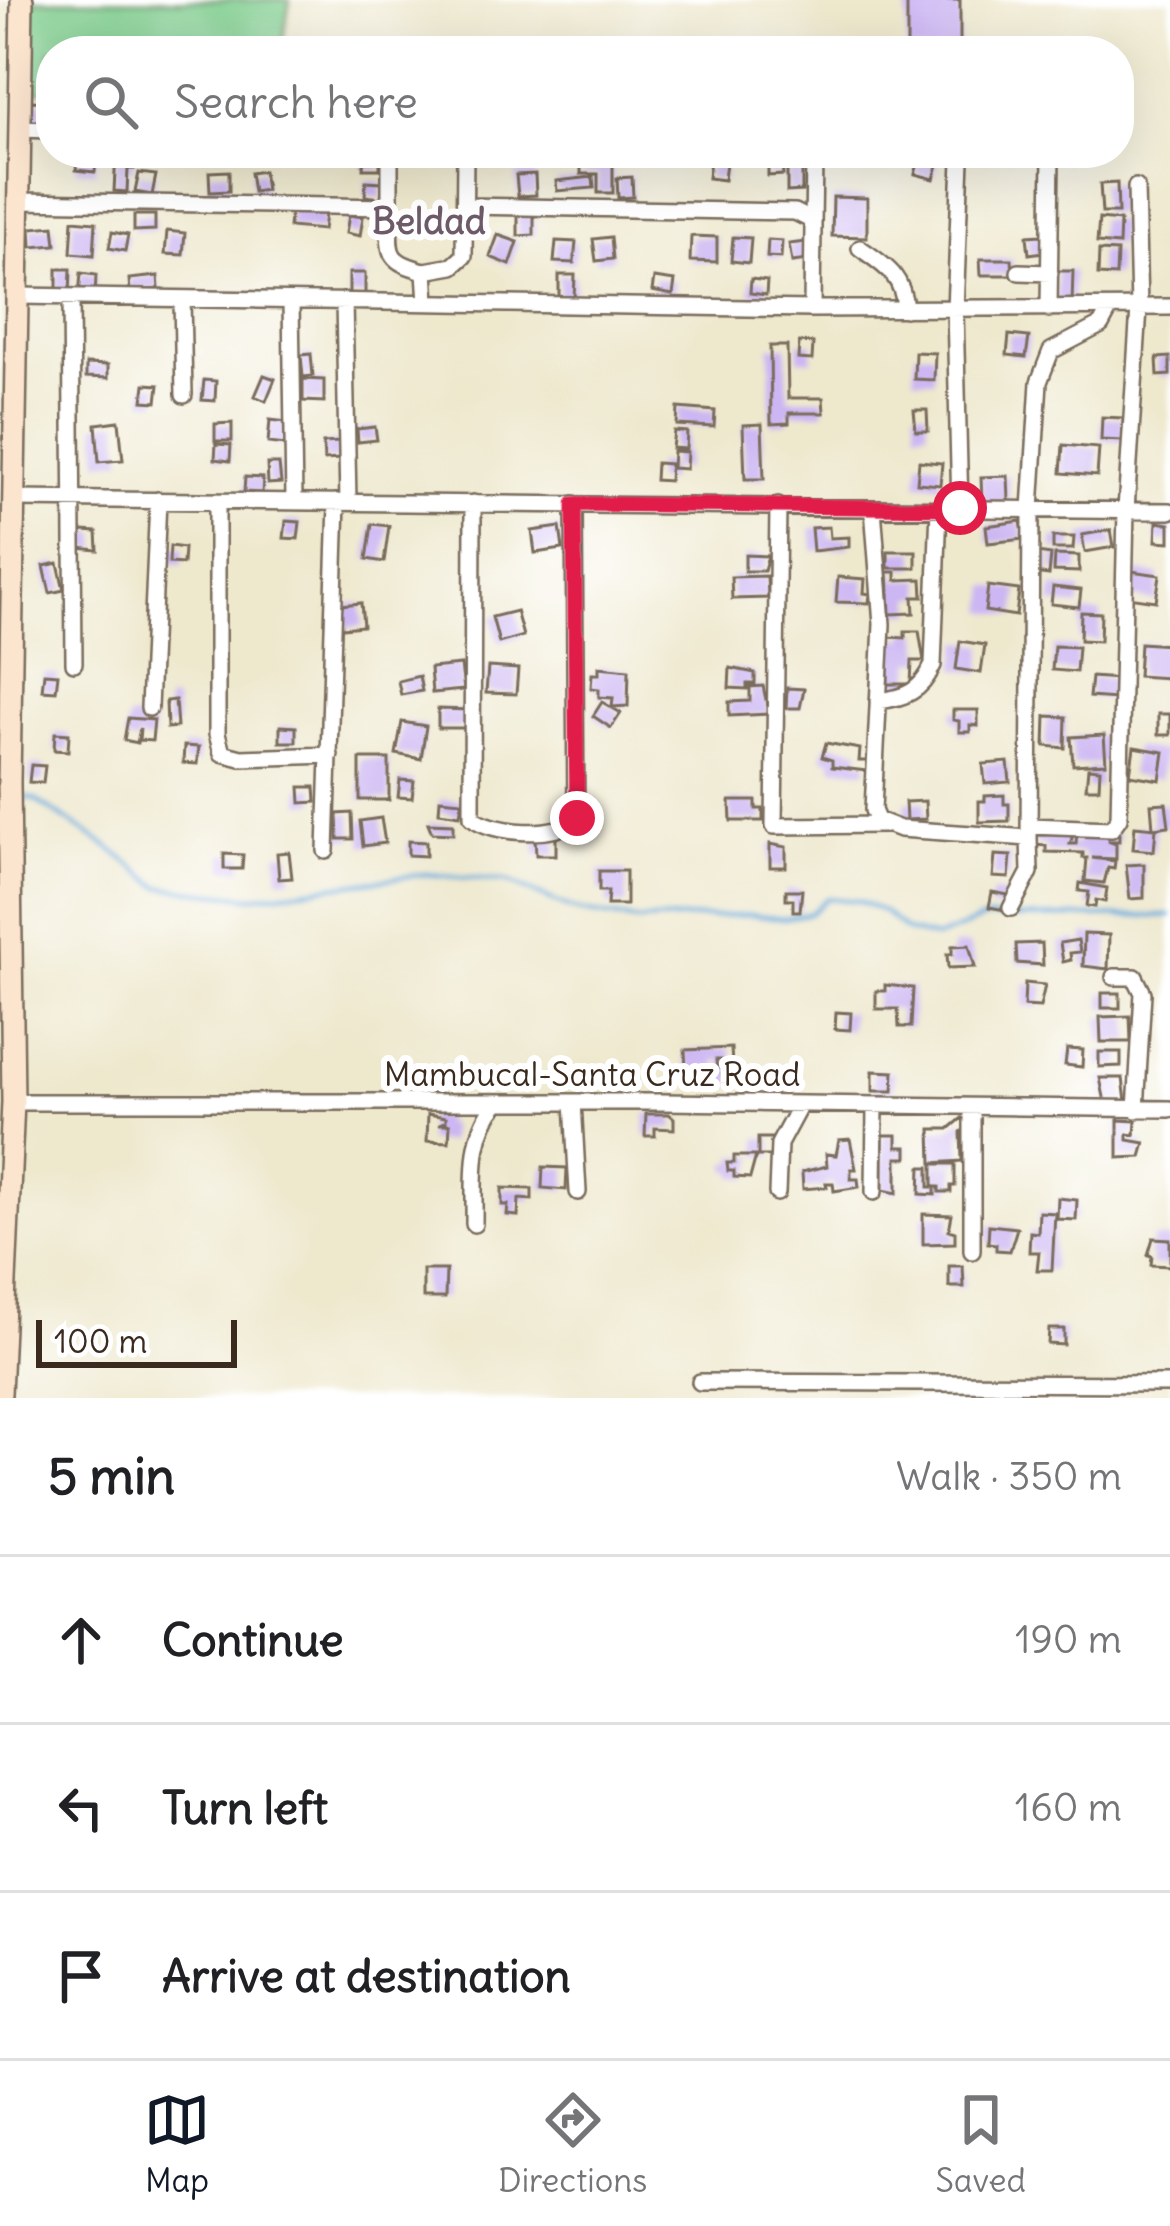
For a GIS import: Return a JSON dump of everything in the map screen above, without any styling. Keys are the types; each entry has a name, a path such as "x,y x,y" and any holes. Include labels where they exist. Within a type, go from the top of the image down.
{"main road":[{"path":"0,1394 13,1102 7,1003 5,707 7,552 15,499 22,0"}],"street":[{"path":"19,130 36,130"},
{"path":"390,168 391,249 396,262 425,271 448,268 464,256 465,168"},
{"path":"812,309 814,168"},
{"path":"960,508 955,310 961,168"},
{"path":"1049,310 1051,168"},
{"path":"778,506 774,826 885,825 1029,832 1111,829 1118,824 1126,510 1139,308 1136,187"},
{"path":"18,201 390,207"},
{"path":"464,206 795,212 813,226"},
{"path":"860,248 896,274 904,309"},
{"path":"425,271 427,303"},
{"path":"1019,272 1050,273"},
{"path":"17,296 812,309 1170,308"},
{"path":"71,297 74,663"},
{"path":"182,299 184,395"},
{"path":"291,301 294,502"},
{"path":"326,851 343,502 344,302"},
{"path":"1011,908 1030,872 1031,509 1037,400 1045,363 1061,344 1101,325 1109,310"},
{"path":"15,499 1170,511"},
{"path":"149,708 158,500"},
{"path":"217,501 217,734 222,753 241,758 330,755"},
{"path":"473,503 472,818 482,826 557,833 577,818 574,504"},
{"path":"874,508 882,624 873,810 885,825"},
{"path":"878,701 911,694 928,677 933,664 939,508"},
{"path":"1114,977 1135,977 1143,993 1136,1110"},
{"name":"Mambucal-Santa Cruz Road","path":"13,1102 1170,1109"},
{"path":"474,1224 477,1138 484,1117 498,1102"},
{"path":"573,1102 578,1192"},
{"path":"777,1193 779,1144 800,1105"},
{"path":"874,1192 875,1106"},
{"path":"972,1108 972,1251"},
{"path":"700,1382 1170,1384"}],"green space":[{"path":"32,0 290,0 284,36 36,36 36,91 27,91"}],"building":[{"path":"907,0 960,0 960,36 907,36"},
{"path":"31,101 36,101 36,124 30,124"},
{"path":"115,168 134,168 128,169 127,192 114,191"},
{"path":"581,168 613,168 613,193 598,193 598,174 581,174"},
{"path":"709,168 725,168 724,180 708,178"},
{"path":"768,168 783,168 783,175 768,176"},
{"path":"787,168 802,168 802,191 787,192"},
{"path":"917,168 937,168 934,179 915,174"},
{"path":"229,171 229,191 210,192 209,172"},
{"path":"263,171 266,190 253,192 250,173"},
{"path":"139,173 156,175 152,195 135,192"},
{"path":"535,174 536,195 518,196 516,175"},
{"path":"593,177 594,188 557,191 556,181"},
{"path":"632,177 633,197 618,198 617,178"},
{"path":"366,181 382,182 381,198 365,196"},
{"path":"1117,183 1118,213 1102,213 1100,184"},
{"path":"833,197 867,198 867,237 832,236"},
{"path":"291,210 325,214 323,230 289,227"},
{"path":"518,214 534,214 534,235 518,236"},
{"path":"134,215 155,215 155,230 134,231"},
{"path":"349,215 363,217 360,236 346,233"},
{"path":"1099,219 1120,221 1119,245 1097,243"},
{"path":"73,220 96,222 94,255 71,253"},
{"path":"54,226 56,245 32,247 31,228"},
{"path":"167,231 185,233 183,255 165,254"},
{"path":"112,232 128,235 125,251 109,248"},
{"path":"498,235 518,242 510,265 490,257"},
{"path":"1042,235 1044,252 1029,254 1027,236"},
{"path":"691,236 717,237 717,262 690,261"},
{"path":"611,237 613,259 596,261 593,239"},
{"path":"733,237 751,238 749,263 731,261"},
{"path":"768,240 782,241 781,258 767,257"},
{"path":"556,241 576,242 574,263 554,262"},
{"path":"806,242 808,260 792,262 789,244"},
{"path":"1099,251 1117,252 1116,276 1098,275"},
{"path":"980,259 1012,259 1013,275 981,275"},
{"path":"57,269 71,269 70,295 57,294"},
{"path":"1057,271 1073,271 1072,304 1057,304"},
{"path":"81,273 96,275 95,298 79,296"},
{"path":"349,273 365,273 365,296 349,296"},
{"path":"559,275 575,275 574,298 559,298"},
{"path":"158,276 159,289 130,292 129,279"},
{"path":"654,278 675,281 673,295 652,291"},
{"path":"751,279 767,281 766,295 750,293"},
{"path":"1009,335 1029,337 1026,357 1007,355"},
{"path":"799,342 813,343 812,360 798,359"},
{"path":"770,346 787,346 788,398 823,398 824,413 789,413 789,423 771,424"},
{"path":"915,352 935,353 934,380 914,379"},
{"path":"311,354 313,376 303,377 301,355"},
{"path":"1170,357 1170,375 1158,376 1157,358"},
{"path":"86,364 108,365 108,378 86,377"},
{"path":"264,375 275,379 266,401 255,396"},
{"path":"303,379 324,380 324,402 303,401"},
{"path":"204,380 216,381 215,401 202,400"},
{"path":"145,384 159,385 157,402 143,401"},
{"path":"678,408 715,411 714,427 677,425"},
{"path":"914,410 927,410 928,431 916,431"},
{"path":"1102,417 1123,418 1123,441 1101,440"},
{"path":"270,420 288,422 286,445 268,443"},
{"path":"119,421 123,460 99,462 96,424"},
{"path":"232,423 232,441 215,441 215,424"},
{"path":"762,424 764,479 745,479 743,425"},
{"path":"375,427 377,440 358,442 357,429"},
{"path":"674,431 687,432 686,449 672,448"},
{"path":"339,442 340,459 324,460 323,443"},
{"path":"216,444 231,445 230,461 215,459"},
{"path":"1063,445 1099,448 1097,476 1061,473"},
{"path":"673,451 687,452 686,469 672,468"},
{"path":"919,461 942,463 940,485 917,483"},
{"path":"656,463 670,464 669,481 655,480"},
{"path":"267,464 279,464 281,483 268,484"},
{"path":"1008,476 1009,501 982,503 981,477"},
{"path":"245,477 263,478 262,493 244,492"},
{"path":"286,521 300,522 298,539 284,538"},
{"path":"1021,521 1024,539 988,543 986,526"},
{"path":"1157,522 1170,524 1170,542 1156,541"},
{"path":"372,524 389,526 384,562 367,559"},
{"path":"560,527 563,549 535,553 532,531"},
{"path":"829,527 830,538 849,537 849,547 813,551 811,528"},
{"path":"1111,530 1114,547 1085,552 1082,535"},
{"path":"82,531 97,532 98,550 78,548"},
{"path":"1053,537 1074,537 1073,549 1053,549"},
{"path":"170,546 184,548 183,564 169,563"},
{"path":"888,551 916,551 916,568 888,568"},
{"path":"1037,553 1051,555 1049,575 1034,573"},
{"path":"745,555 768,556 764,571 745,571"},
{"path":"1055,555 1079,556 1079,572 1054,571"},
{"path":"58,563 64,590 50,593 44,566"},
{"path":"1131,571 1160,575 1156,601 1128,597"},
{"path":"888,572 896,572 896,580 922,579 923,597 913,597 914,613 890,614"},
{"path":"767,576 768,598 732,599 731,577"},
{"path":"838,577 865,579 869,603 836,602"},
{"path":"988,586 1019,590 1016,616 985,611"},
{"path":"1053,587 1081,590 1079,607 1051,604"},
{"path":"361,603 363,626 342,628 340,605"},
{"path":"516,611 523,636 499,643 492,617"},
{"path":"1081,612 1101,613 1100,641 1080,640"},
{"path":"905,631 919,631 924,661 912,661 911,684 888,684 888,637 905,638"},
{"path":"960,641 985,645 981,673 956,669"},
{"path":"1140,643 1169,645 1167,678 1138,676"},
{"path":"1054,646 1078,647 1076,672 1052,670"},
{"path":"461,665 464,690 432,693 430,668"},
{"path":"488,667 518,669 516,694 486,693"},
{"path":"599,667 629,670 628,706 612,707 613,698 599,697 599,689 591,688 592,674 599,674"},
{"path":"730,668 755,673 755,684 747,684 747,689 729,688"},
{"path":"44,673 58,674 56,691 42,690"},
{"path":"419,676 422,691 401,695 398,681"},
{"path":"1091,677 1118,679 1116,699 1089,697"},
{"path":"763,686 769,714 729,716 729,702 750,701 750,687"},
{"path":"787,688 804,689 800,708 786,708"},
{"path":"175,700 177,727 167,728 166,701"},
{"path":"602,702 621,713 611,728 593,716"},
{"path":"438,709 470,710 471,728 438,728"},
{"path":"953,710 978,710 978,726 959,732"},
{"path":"1158,714 1170,714 1170,735 1158,735"},
{"path":"1046,716 1066,717 1065,748 1045,746"},
{"path":"128,718 154,720 152,741 139,740 140,728 137,743 124,740"},
{"path":"402,722 426,726 421,759 396,754"},
{"path":"280,726 296,727 296,742 280,742"},
{"path":"55,733 69,734 68,751 54,750"},
{"path":"1104,735 1106,763 1073,765 1071,737"},
{"path":"826,743 860,749 859,761 867,761 867,771 832,767 832,760 822,757"},
{"path":"184,746 199,747 197,764 183,763"},
{"path":"1134,747 1164,752 1160,780 1130,775"},
{"path":"360,759 389,759 389,800 360,800"},
{"path":"1008,762 1010,782 985,784 983,764"},
{"path":"31,765 45,766 43,783 29,782"},
{"path":"1088,768 1100,769 1099,788 1086,788"},
{"path":"400,780 414,781 412,798 398,797"},
{"path":"300,787 315,787 316,802 301,803"},
{"path":"1004,795 1009,821 979,822 979,801"},
{"path":"440,799 462,801 460,815 439,812"},
{"path":"730,801 756,801 756,809 763,809 763,821 731,821"},
{"path":"925,801 926,819 906,820 905,802"},
{"path":"1166,803 1169,826 1153,828 1151,804"},
{"path":"352,813 353,839 338,839 337,814"},
{"path":"381,818 385,843 363,846 360,821"},
{"path":"428,823 453,824 453,834 432,833"},
{"path":"1135,826 1156,828 1154,851 1133,849"},
{"path":"1036,829 1074,832 1070,844 1076,844 1077,831 1119,834 1119,841 1108,841 1116,844 1116,859 1092,858 1115,861 1114,869 1108,868 1104,883 1085,881 1087,858 1083,853 1046,852 1046,846 1035,845"},
{"path":"535,837 556,837 556,855 536,855"},
{"path":"408,841 426,842 426,856 408,855"},
{"path":"770,844 786,847 786,867 770,867"},
{"path":"289,852 292,878 279,879 277,853"},
{"path":"224,854 243,855 242,869 224,869"},
{"path":"995,855 1011,856 1009,878 993,877"},
{"path":"1144,864 1144,898 1130,899 1126,865"},
{"path":"599,871 626,871 626,905 607,905 608,891 599,891"},
{"path":"1080,883 1107,888 1105,902 1096,900 1095,907 1087,906 1089,892 1079,891"},
{"path":"786,890 802,890 800,911 793,911 793,899 786,899"},
{"path":"992,892 1008,895 1005,910 989,907"},
{"path":"1084,934 1109,935 1108,969 1083,966"},
{"path":"1078,940 1080,952 1070,953 1071,960 1063,962 1060,943"},
{"path":"1042,943 1043,965 1017,963 1016,944"},
{"path":"969,945 975,967 948,968 952,946"},
{"path":"1025,983 1045,985 1040,1007 1024,1006"},
{"path":"885,985 913,988 911,1027 899,1027 898,1009 876,1009 876,991 885,991"},
{"path":"1102,993 1120,993 1120,1008 1102,1008"},
{"path":"836,1012 851,1013 850,1030 835,1029"},
{"path":"1130,1016 1131,1042 1101,1042 1100,1017"},
{"path":"731,1048 733,1083 723,1084 721,1060 716,1060 712,1079 700,1080 699,1070 686,1071 685,1050"},
{"path":"1067,1049 1083,1050 1082,1067 1065,1065"},
{"path":"1099,1052 1121,1052 1121,1066 1099,1067"},
{"path":"873,1071 894,1072 893,1091 873,1091"},
{"path":"1100,1078 1123,1078 1126,1102 1105,1102"},
{"path":"428,1114 446,1117 439,1124 450,1124 449,1142 427,1141"},
{"path":"646,1114 669,1114 674,1129 655,1128 655,1136 645,1136"},
{"path":"962,1118 969,1126 961,1132 962,1161 932,1163 931,1129 949,1129"},
{"path":"1118,1120 1136,1121 1135,1135 1128,1134 1128,1140 1145,1143 1141,1157 1118,1158"},
{"path":"883,1135 897,1135 897,1147 907,1147 907,1158 897,1158 897,1193 883,1190"},
{"path":"758,1138 772,1138 772,1156 758,1156"},
{"path":"850,1139 856,1169 851,1169 851,1179 858,1179 859,1187 834,1191 833,1183 826,1183 827,1187 803,1189 802,1172 827,1166 826,1154 836,1155 839,1140"},
{"path":"734,1156 756,1156 750,1178 734,1177 734,1171 728,1171 727,1163 734,1163"},
{"path":"933,1164 955,1164 951,1192 933,1187"},
{"path":"543,1167 567,1168 566,1190 542,1188"},
{"path":"921,1167 929,1167 929,1187 935,1187 935,1195 920,1194"},
{"path":"502,1188 532,1189 532,1200 519,1199 518,1216 507,1215"},
{"path":"1058,1198 1077,1200 1076,1220 1057,1219"},
{"path":"1039,1212 1055,1213 1052,1270 1037,1270 1039,1252 1029,1252 1030,1232 1038,1233"},
{"path":"923,1214 952,1215 949,1230 955,1232 955,1243 923,1244"},
{"path":"989,1225 1017,1228 1010,1251 996,1250 996,1244 988,1243"},
{"path":"1153,1238 1170,1239 1170,1266 1151,1265 1148,1255"},
{"path":"949,1266 963,1266 964,1287 949,1287"},
{"path":"423,1270 446,1270 445,1298 423,1298"},
{"path":"1049,1329 1064,1329 1064,1345 1048,1344"}],"waterway":[{"path":"17,795 34,799 160,887 249,897 426,874 505,881 578,911 638,921 751,915 784,919 811,913 827,898 859,901 884,912 907,931 936,938 987,918 1170,916"}],"district":[{"name":"Beldad","path":"429,221"}],"route":[{"path":"577,818 574,504 960,508"}]}
